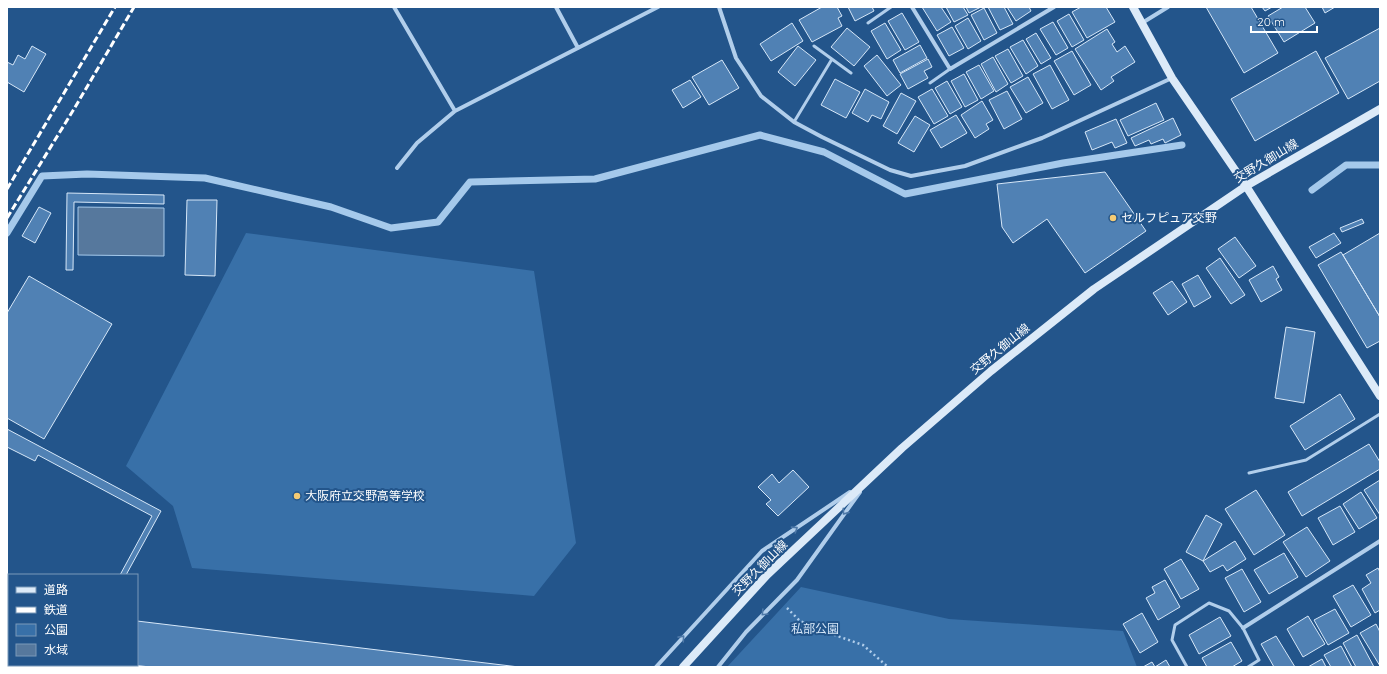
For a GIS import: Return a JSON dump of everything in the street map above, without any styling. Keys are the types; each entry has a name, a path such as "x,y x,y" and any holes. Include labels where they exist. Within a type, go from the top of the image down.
{"main road":[{"path":"1132,7 1172,78 1246,186 1380,396"},
{"name":"交野久御山線","path":"683,667 767,575 902,448 992,371 1094,289 1246,186 1380,109"}],"street":[{"path":"394,7 455,111"},
{"path":"556,7 578,48"},
{"path":"397,168 417,143 455,111 658,7"},
{"path":"718,7 736,58 761,96 794,122 822,137 890,170 911,176 965,166 1042,138 1172,78"},
{"path":"912,7 950,69 1054,7"},
{"path":"1142,23 1168,7"},
{"path":"718,667 746,632 797,580 868,481"},
{"path":"656,667 762,551 868,481"},
{"path":"1243,628 1380,541"}],"lane":[{"path":"868,23 891,7"},
{"path":"814,46 851,73"},
{"path":"794,122 832,58"},
{"path":"930,83 950,69"},
{"path":"1248,473 1306,460 1380,414"},
{"path":"1188,667 1172,640 1175,625 1209,603 1229,611 1243,628 1259,660 1248,667"}],"path":[{"path":"778,600 800,621 864,645 888,667"}],"green space":[{"path":"246,233 534,271 576,543 534,596 192,568 173,506 126,466"},
{"name":"私部公園","path":"801,587 949,619 1123,631 1137,667 727,667"},
{"path":"8,612 8,666 20,667 7,667"}],"water":[{"path":"78,207 164,208 164,256 78,255"}],"building":[{"path":"822,7 837,7 842,16 838,18 842,26 812,42 799,20"},
{"path":"848,7 872,7 874,11 855,21"},
{"path":"922,7 941,7 951,22 937,31"},
{"path":"946,7 963,7 968,15 954,22"},
{"path":"966,7 981,7 969,13"},
{"path":"988,7 1004,7 1013,24 1000,30"},
{"path":"1007,7 1029,7 1031,11 1016,21"},
{"path":"1081,7 1106,7 1115,22 1087,38 1072,12"},
{"path":"1206,7 1251,7 1278,53 1244,73"},
{"path":"1262,7 1272,7 1265,11"},
{"path":"1283,7 1305,7 1315,23 1284,42 1268,16"},
{"path":"1322,7 1335,7 1325,13"},
{"path":"984,8 997,33 984,40 971,15"},
{"path":"902,13 919,42 905,50 888,21"},
{"path":"1069,14 1084,40 1072,47 1057,21"},
{"path":"968,18 981,41 968,49 955,26"},
{"path":"1053,22 1068,48 1056,55 1040,29"},
{"path":"792,23 803,41 771,61 760,44"},
{"path":"885,23 901,50 887,59 871,31"},
{"path":"952,27 964,48 949,56 937,35"},
{"path":"847,28 870,47 854,66 831,47"},
{"path":"1380,28 1380,81 1348,99 1325,58"},
{"path":"1107,29 1115,42 1112,44 1117,52 1125,46 1135,62 1111,77 1114,81 1101,90 1075,49"},
{"path":"1036,33 1051,58 1041,64 1026,39"},
{"path":"1023,40 1038,66 1026,74 1010,47"},
{"path":"920,45 927,58 900,73 893,60"},
{"path":"32,46 46,54 24,92 7,82 7,62 13,65 18,55 25,59"},
{"path":"798,46 816,60 795,86 778,72"},
{"path":"1008,49 1023,76 1011,83 995,56"},
{"path":"1072,51 1091,85 1074,95 1054,61"},
{"path":"1316,51 1339,93 1255,141 1231,99"},
{"path":"877,55 901,85 887,96 864,66"},
{"path":"993,57 1008,84 996,92 981,64"},
{"path":"928,59 932,67 924,71 928,78 908,89 900,74"},
{"path":"722,60 739,88 709,105 692,77"},
{"path":"979,65 994,91 981,99 966,72"},
{"path":"1050,65 1069,100 1052,109 1033,74"},
{"path":"964,74 978,100 965,107 951,81"},
{"path":"1028,77 1043,103 1026,113 1010,87"},
{"path":"835,79 860,92 846,118 821,105"},
{"path":"690,80 701,97 683,108 672,90"},
{"path":"947,81 962,107 950,114 935,88"},
{"path":"865,89 889,102 881,119 872,115 868,122 852,113"},
{"path":"932,89 948,116 934,124 918,97"},
{"path":"1007,91 1022,119 1004,129 989,100"},
{"path":"901,93 916,101 897,134 883,126"},
{"path":"982,101 993,120 986,124 989,129 975,138 961,115"},
{"path":"1156,103 1164,120 1128,136 1120,120"},
{"path":"956,115 967,133 941,148 930,130"},
{"path":"915,116 930,125 914,152 898,143"},
{"path":"1173,118 1181,135 1165,143 1163,139 1151,144 1149,140 1135,146 1131,138"},
{"path":"1116,119 1127,143 1115,148 1112,142 1092,150 1085,132"},
{"path":"1105,172 1146,231 1085,273 1047,219 1013,243 1002,227 997,184"},
{"path":"67,193 164,195 164,204 74,202 73,270 66,270"},
{"path":"187,200 217,200 215,276 185,275"},
{"path":"39,207 51,213 35,243 22,236"},
{"path":"1362,219 1364,223 1342,232 1340,228"},
{"path":"1334,233 1341,243 1316,258 1309,247"},
{"path":"1380,233 1380,317 1343,255"},
{"path":"1235,237 1256,266 1239,278 1218,249"},
{"path":"1341,252 1380,317 1380,341 1367,348 1318,265"},
{"path":"1220,258 1245,295 1231,304 1206,268"},
{"path":"1273,266 1279,277 1276,279 1282,290 1261,302 1249,280"},
{"path":"1198,275 1211,297 1194,307 1182,284"},
{"path":"29,276 112,324 44,439 7,418 7,313"},
{"path":"1172,281 1187,302 1168,315 1153,293"},
{"path":"1286,327 1315,332 1304,403 1275,398"},
{"path":"1340,394 1355,419 1305,450 1290,426"},
{"path":"7,429 161,511 127,574 121,574 152,516 38,455 35,461 7,447"},
{"path":"1369,444 1380,462 1380,469 1302,516 1288,492"},
{"path":"793,470 809,487 778,516 766,504 771,500 758,487 772,474 779,483"},
{"path":"1380,480 1380,515 1364,490"},
{"path":"1256,490 1285,535 1254,555 1225,509"},
{"path":"1361,492 1377,518 1359,529 1343,504"},
{"path":"1340,506 1355,532 1333,545 1318,518"},
{"path":"1206,515 1222,524 1203,561 1186,552"},
{"path":"1307,527 1330,561 1306,577 1283,542"},
{"path":"1235,541 1246,559 1227,571 1223,565 1210,572 1203,561"},
{"path":"1284,553 1298,577 1269,594 1254,570"},
{"path":"1181,559 1199,589 1181,599 1164,569"},
{"path":"1378,568 1380,572 1380,610 1375,613 1362,589 1371,583 1366,575"},
{"path":"1242,569 1261,602 1244,612 1225,578"},
{"path":"1165,580 1180,607 1158,620 1146,598 1155,593 1152,587"},
{"path":"1353,585 1371,615 1351,627 1333,596"},
{"path":"1335,609 1349,633 1328,645 1314,620"},
{"path":"1142,613 1158,642 1140,653 1123,624"},
{"path":"1308,616 1325,644 1303,657 1287,629"},
{"path":"1220,617 1231,636 1199,654 1189,635"},
{"path":"138,621 519,667 150,667 138,666"},
{"path":"1376,624 1380,632 1380,666 1360,633"},
{"path":"1357,635 1374,667 1356,667 1343,643"},
{"path":"1276,636 1295,667 1274,667 1261,644"},
{"path":"1231,642 1242,661 1232,667 1207,667 1202,658"},
{"path":"1341,646 1352,667 1331,667 1324,655"},
{"path":"1322,659 1326,667 1308,667"},
{"path":"1166,660 1170,667 1155,667"},
{"path":"1152,662 1155,667 1143,667"}],"waterway":[{"path":"7,233 42,176 87,174 205,178 331,207 391,228 438,222 470,182 595,179 760,135 824,152 905,194 1063,163 1182,145"},
{"path":"1312,190 1346,165 1380,165"}],"railway":[{"path":"7,189 115,7"},
{"path":"7,218 134,7"}],"place":[{"name":"セルフピュア交野","path":"1113,218"},
{"name":"大阪府立交野高等学校","path":"297,496"}]}
